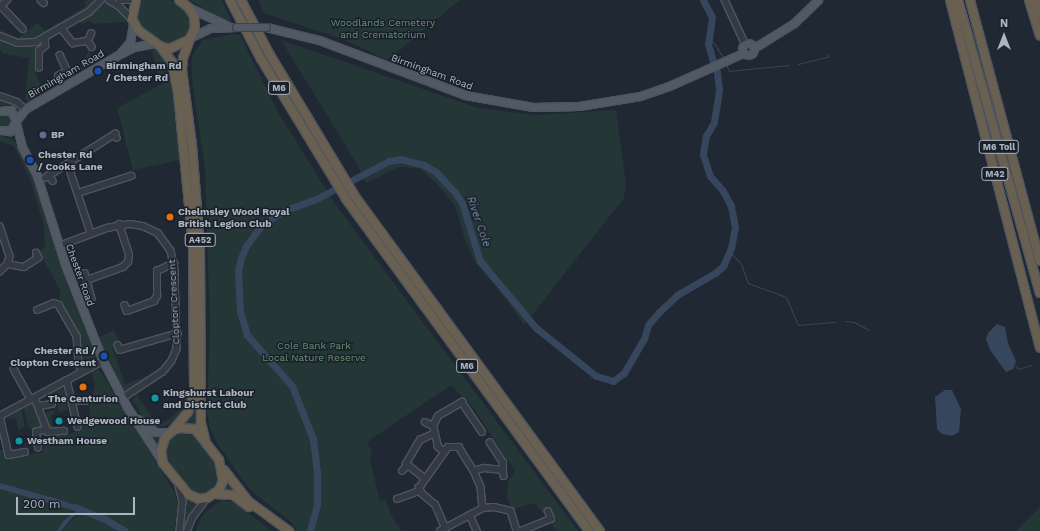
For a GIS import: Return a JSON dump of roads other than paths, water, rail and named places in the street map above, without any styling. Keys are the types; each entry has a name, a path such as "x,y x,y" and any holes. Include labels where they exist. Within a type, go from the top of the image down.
{"highway":[{"path":"132,21 136,0"},
{"name":"M6","path":"230,0 261,59 346,199 589,531"},
{"name":"M6","path":"241,0 270,55 354,195 600,531"},
{"name":"M42","path":"950,0 1040,348"},
{"name":"M6 Toll","path":"958,0 1040,293"},
{"name":"M6 Toll","path":"970,0 1040,261"},
{"path":"1029,0 1040,35"},
{"path":"1036,0 1040,13"},
{"name":"A452","path":"183,3 195,22 191,38 183,58 182,70 192,145 200,247 201,423 206,442"},
{"name":"A452","path":"132,21 138,30 157,45 172,62 178,93 193,246 194,394 188,412 162,445 163,463"},
{"path":"157,45 177,47 191,38"},
{"name":"A452","path":"172,431 185,427 195,429 219,460 232,482 248,500 290,531"},
{"name":"A452","path":"210,496 223,481 219,460"},
{"path":"163,463 178,485 193,496 233,495 281,531"},
{"name":"M6","path":"578,501 605,531"}],"main road":[{"path":"754,48 751,43 745,43 742,48 743,53 750,54 754,48 794,24 818,0"},
{"name":"Birmingham Road","path":"183,3 209,19 233,26"},
{"name":"Birmingham Road","path":"116,56 130,42 132,21"},
{"name":"Birmingham Road","path":"191,38 210,28 233,26 266,27 318,40 438,86 478,99 511,105 557,107 623,100 669,86 699,74 743,53"},
{"name":"Birmingham Road","path":"4,110 24,109 134,47 157,45"},
{"name":"Birmingham Road","path":"3,131 13,128 24,109"},
{"name":"Chester Road","path":"4,110 16,122 22,147 36,173 58,244 103,361 122,399 163,463"},
{"name":"Chester Road","path":"3,131 22,147"},
{"name":"Chester Road","path":"127,407 150,430 172,431"}],"street":[{"path":"7,0 0,6 23,30"},
{"path":"0,36 18,43 45,39 90,12 101,0"},
{"path":"109,0 119,6 132,21"},
{"path":"120,0 131,0"},
{"path":"726,0 745,43"},
{"path":"62,29 73,43 88,41"},
{"path":"88,41 91,34"},
{"path":"39,68 39,51 45,46 45,39"},
{"path":"88,41 92,47"},
{"path":"60,56 67,71 60,75 68,84"},
{"path":"0,96 17,102 24,109"},
{"path":"53,181 47,176 115,134 117,138"},
{"path":"68,164 91,233"},
{"path":"78,193 131,176"},
{"path":"86,280 123,267 128,262 129,255 119,224"},
{"name":"Clopton Crescent","path":"58,244 119,224 138,225 158,233 171,251 174,263 178,333 177,349 168,366 155,378 122,399"},
{"path":"0,226 10,251 8,264 0,272"},
{"path":"8,264 24,267 38,258 36,253"},
{"path":"125,305 127,311 154,301 158,296 157,271 174,263"},
{"path":"84,273 92,299"},
{"path":"37,310 54,303 59,305 77,336 79,363 82,372"},
{"path":"118,345 120,350 178,333"},
{"path":"25,452 9,455 0,416 103,361"},
{"path":"14,369 39,406 47,429 52,434 64,431"},
{"path":"68,380 78,427"},
{"path":"444,452 438,447 433,434 433,426 438,416 460,400 482,432"},
{"path":"72,401 86,401"},
{"path":"39,406 52,404"},
{"path":"425,422 433,426"},
{"path":"38,448 36,432 47,429"},
{"path":"402,471 407,466 408,457 420,440 433,434"},
{"path":"474,471 484,468 504,473 503,463 490,443"},
{"path":"0,444 7,446"},
{"path":"397,499 419,490 448,447 459,447 474,471 481,487 483,508"},
{"path":"407,466 425,479"},
{"path":"178,485 183,502 180,531"},
{"path":"419,490 435,505 442,530 483,508 505,508 513,513 517,531"},
{"path":"187,531 192,518 210,496"},
{"path":"521,531 551,519 548,512"},
{"path":"470,515 477,531"}],"water":[{"path":"997,324 1005,327 1008,343 1016,361 1013,369 1006,372 990,350 986,339 988,333"},
{"path":"945,390 952,390 961,409 959,432 952,436 942,434 937,429 935,397"},
{"path":"0,483 61,500 86,509 73,517 61,531 57,531 63,521 76,511 0,489"}],"waterway":[{"name":"River Cole","path":"703,0 712,17 708,44 713,62"},
{"path":"709,40 714,43 724,59"},
{"path":"798,64 827,57 828,54"},
{"path":"726,64 729,71 789,65"},
{"name":"River Cole","path":"310,531 317,504 317,472 313,439 292,386 247,335 240,311 238,271 241,258 246,246 262,225 283,211 314,200 389,161 401,159 424,165 436,172 454,191 462,203 480,261 535,327 596,376 613,381 624,373 644,339 648,325 659,312 677,295 715,273 723,266 731,248 735,227 731,206 723,191 710,176 703,154 706,136 714,122 719,89 717,72"},
{"path":"730,252 741,264 748,283 786,297 798,325 835,322"},
{"path":"845,321 854,322 869,330"},
{"path":"1015,365 1018,369 1031,365"},
{"name":"River Cole","path":"75,507 105,519 125,531"}],"place":[{"name":"Birmingham Rd / Chester Rd","path":"98,71"},
{"name":"BP","path":"43,135"},
{"name":"Chester Rd / Cooks Lane","path":"30,160"},
{"name":"Chelmsley Wood Royal British Legion Club","path":"170,217"},
{"name":"Chester Rd / Clopton Crescent","path":"104,356"},
{"name":"The Centurion","path":"83,387"},
{"name":"Kingshurst Labour and District Club","path":"155,398"},
{"name":"Wedgewood House","path":"59,421"},
{"name":"Westham House","path":"19,441"}],"park label":[{"name":"Woodlands Cemetery and Crematorium","path":"383,28"},
{"name":"Cole Bank Park Local Nature Reserve","path":"314,350"}]}
